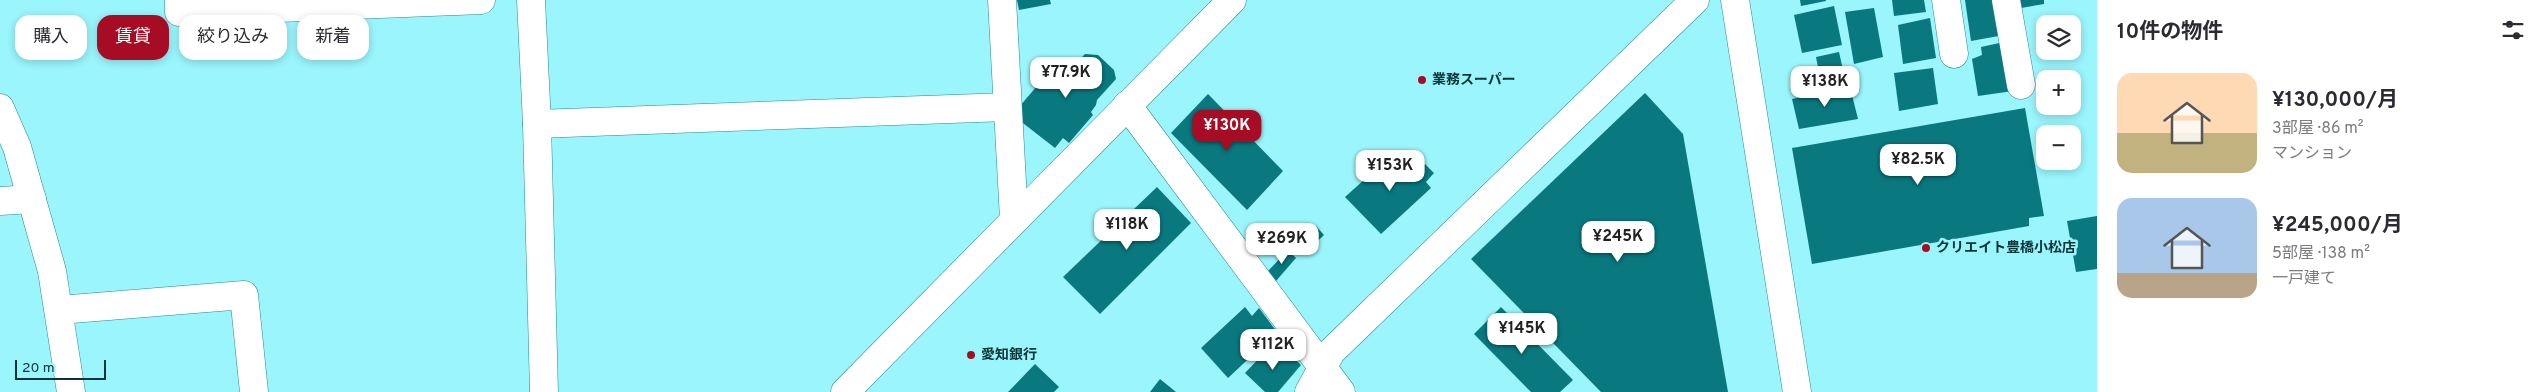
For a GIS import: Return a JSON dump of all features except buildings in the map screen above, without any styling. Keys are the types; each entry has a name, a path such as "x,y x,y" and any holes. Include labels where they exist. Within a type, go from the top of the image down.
{"street":[{"path":"179,0 179,12 481,0"},
{"path":"531,0 537,124 544,392"},
{"path":"1002,0 1014,219"},
{"path":"845,392 1232,0"},
{"path":"1309,392 1330,352 1695,0"},
{"path":"1735,0 1797,392"},
{"path":"1946,0 1954,54"},
{"path":"2006,0 2021,85"},
{"path":"1127,105 1342,392"},
{"path":"537,124 1007,107"},
{"path":"0,108 17,147 52,271 71,392"},
{"path":"0,201 32,199"},
{"path":"59,310 244,296 254,392"}],"place":[{"name":"業務スーパー","path":"1422,80"},
{"name":"クリエイト豊橋小松店","path":"1926,248"},
{"name":"愛知銀行","path":"971,355"}]}
